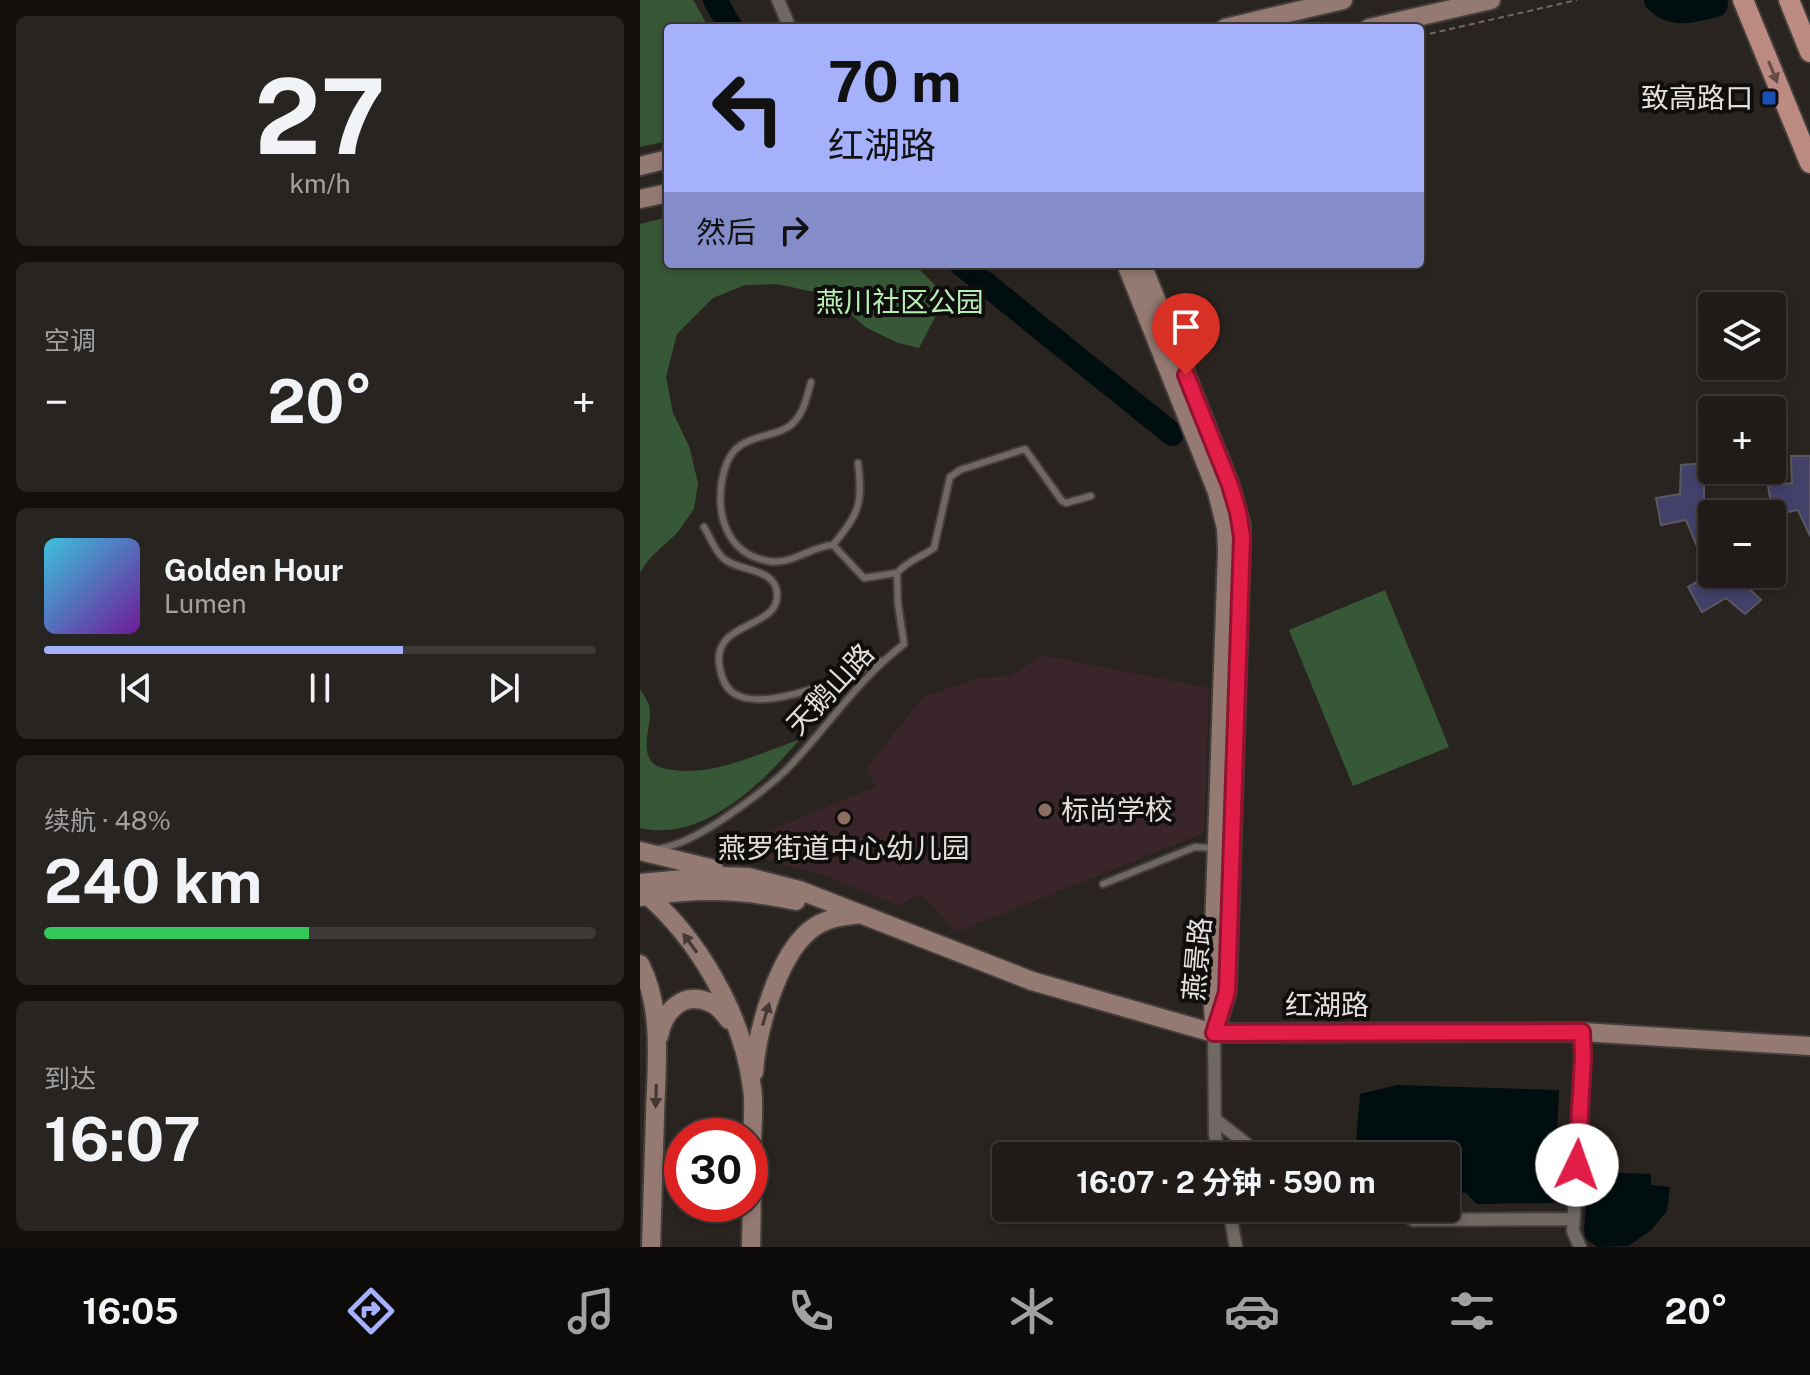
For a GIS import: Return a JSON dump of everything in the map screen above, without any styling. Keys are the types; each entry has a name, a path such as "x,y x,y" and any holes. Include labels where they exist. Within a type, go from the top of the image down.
{"main road":[{"path":"1242,24 1343,0"},
{"path":"1386,24 1491,0"},
{"path":"1743,0 1810,163"},
{"path":"1790,2 1810,52"},
{"path":"640,166 664,160"},
{"path":"640,199 664,194"},
{"name":"燕景路","path":"1128,268 1217,492 1226,528 1212,989 1214,1033"},
{"name":"燕景路","path":"1144,268 1230,485 1242,537 1227,992 1214,1033"},
{"path":"642,852 748,877"},
{"name":"红湖路","path":"642,891 715,876 748,877 799,890 1032,981 1214,1033 1582,1032 1810,1046"},
{"path":"642,891 677,925 715,982 736,1029 753,1090"},
{"name":"红湖路","path":"642,891 734,891 864,914"},
{"path":"751,1247 755,1054 765,1015 775,986 798,942 809,930 838,916 864,914"},
{"path":"640,964 653,1003 657,1043 651,1247"},
{"path":"657,1043 662,1021 669,1011 689,1000 710,1002 736,1029"}],"street":[{"path":"778,0 788,24"},
{"path":"1580,1247 1573,1231 1573,1219 1582,1032"},
{"path":"1214,1033 1216,1142"},
{"path":"1216,1120 1244,1142"},
{"path":"1460,1220 1573,1219"},
{"path":"1232,1222 1236,1247"}],"lane":[{"path":"811,382 798,418 789,427 759,436 735,450 724,468 720,493 721,519 731,539 750,555 768,562 785,561 833,545 857,512 861,492 858,463"},
{"path":"833,545 864,578 897,573 908,561 922,557 934,548 950,477 960,470 1025,449 1062,501 1066,503 1091,496"},
{"path":"704,527 722,558 763,574 773,581 777,594 774,607 763,617 735,631 722,642 718,661 721,678 730,692 745,699 772,700 884,660"},
{"name":"天鹅山路","path":"642,852 677,845 752,800 788,768 847,698 904,644 897,573"},
{"path":"1103,884 1195,847 1218,848"}],"path":[{"path":"1424,35 1577,0"}],"shaded area":[{"name":"标尚学校","path":"1041,655 1209,688 1204,833 956,932 921,894 898,905 821,874 725,849 875,787 867,768 923,697 980,678 1011,676"},
{"path":"1397,1085 1559,1090 1554,1203 1477,1204 1466,1193 1460,1193 1460,1142 1356,1142 1360,1094"},
{"path":"1589,1172 1651,1174 1651,1185 1670,1187 1667,1211 1651,1230 1629,1246 1597,1247 1585,1238 1584,1229"}],"green space":[{"path":"640,0 693,0 707,24 664,24 664,142 640,147"},
{"name":"燕川社区公园","path":"664,218 664,268 918,268 946,296 919,348 898,343 867,328 819,293 777,284 745,285 713,298 677,334 666,377 673,413 689,446 698,483 694,509 677,533 640,572 640,224"},
{"path":"1385,590 1449,747 1353,786 1289,630"},
{"path":"640,689 650,711 648,755 661,768 689,771 721,767 799,740 749,791 708,818 686,827 663,830 640,828"}],"building":[{"path":"1791,456 1810,456 1810,536 1798,510 1786,512 1786,500 1770,500 1768,486 1792,483"},
{"path":"1698,464 1698,484 1704,484 1704,500 1698,500 1698,549 1686,520 1661,525 1656,498 1680,494 1681,465"},
{"path":"1698,581 1698,588 1749,588 1761,600 1745,614 1726,598 1702,612 1688,587"}],"waterway":[{"path":"715,0 729,24"},
{"path":"1656,0 1677,11 1716,5"},
{"path":"966,268 1172,434"}],"place":[{"name":"致高路口","path":"1769,98"},
{"name":"标尚学校","path":"1045,810"},
{"name":"燕罗街道中心幼儿园","path":"844,818"}],"route":[{"path":"1186,375 1230,485 1242,537 1227,992 1214,1033 1582,1032 1577,1165"}]}
